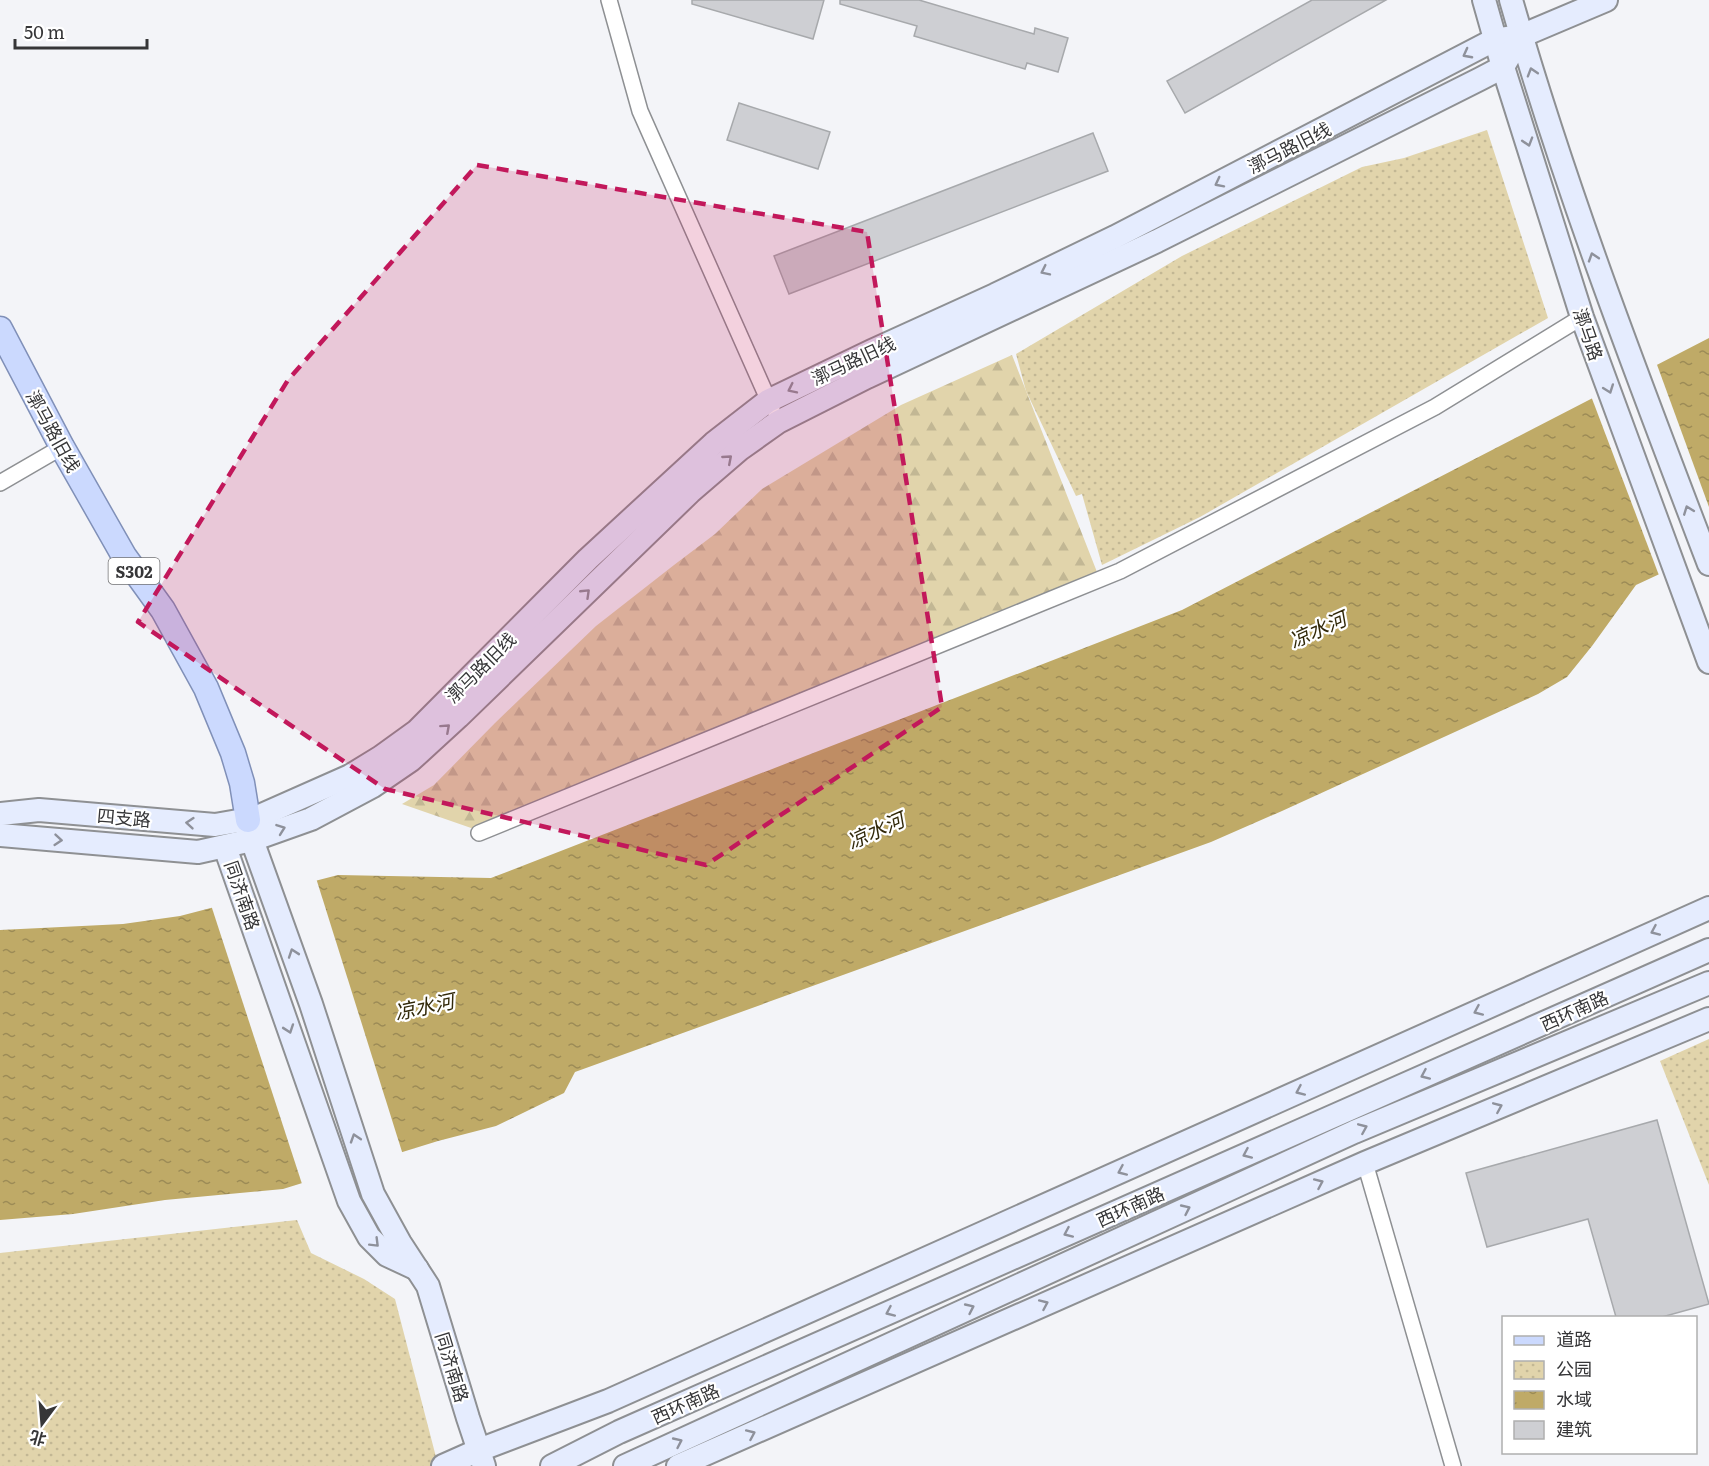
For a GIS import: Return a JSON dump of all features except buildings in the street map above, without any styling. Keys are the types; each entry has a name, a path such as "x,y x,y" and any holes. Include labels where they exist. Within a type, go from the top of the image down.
{"main road":[{"name":"漷马路","path":"1484,0 1494,39 1586,326 1709,662"},
{"name":"漷马路","path":"1511,0 1540,96 1613,312 1709,564"},
{"name":"漷马路旧线","path":"250,830 350,776 417,731 588,559 714,443 768,400 1095,246 1494,39 1521,36 1606,0"},
{"path":"1503,67 1521,36"},
{"name":"漷马路旧线","path":"250,830 311,819 373,786 411,760 690,492 740,449 778,422 878,372 1157,241 1503,67"},
{"name":"漷马路旧线","path":"0,328 62,447 124,556 163,610 206,688 233,753 242,783 250,830"},
{"name":"四支路","path":"0,814 39,810 250,830"},
{"name":"同济南路","path":"418,1269 387,1255 369,1237 349,1201 225,847 250,830 311,1004 373,1194 400,1243 418,1269 428,1286 482,1458"},
{"name":"四支路","path":"0,835 198,852 225,847"},
{"path":"443,1466 482,1458 1709,908"},
{"name":"西环南路","path":"552,1466 619,1432 1709,950"},
{"name":"西环南路","path":"625,1466 1354,1132 1709,983"},
{"path":"678,1466 1365,1163 1709,1019"},
{"path":"1490,1075 1581,1072"},
{"path":"1046,1273 1132,1266"}],"street":[{"path":"609,0 640,111 778,422"},
{"path":"479,833 1120,571 1586,326"},
{"path":"0,483 62,447"},
{"path":"1365,1163 1453,1466"}],"highlighted area":[{"path":"477,165 867,232 942,707 706,865 385,789 138,622 288,380"}],"green space":[{"path":"1487,130 1548,318 1200,517 1102,565 1082,494 1076,496 1026,391 1016,354 1182,256 1362,167 1404,158"},
{"path":"1012,355 1097,572 474,829 402,804 434,785 596,626 715,534 762,489 901,405"},
{"path":"1709,1039 1709,1185 1660,1061"},
{"path":"297,1220 311,1253 364,1279 395,1299 436,1457 431,1466 0,1466 0,1253"}],"water":[{"name":"凉水河","path":"1709,338 1709,551 1636,585 1567,677 1538,694 1211,842 575,1072 564,1093 496,1126 438,1141 283,1189 165,1200 73,1214 0,1220 0,930 123,924 180,916 338,875 491,878 1182,610"}],"pier":[{"path":"1656,362 1709,507 1709,554 1660,578 1591,396"},
{"path":"316,878 403,1155 303,1187 211,905"}]}
